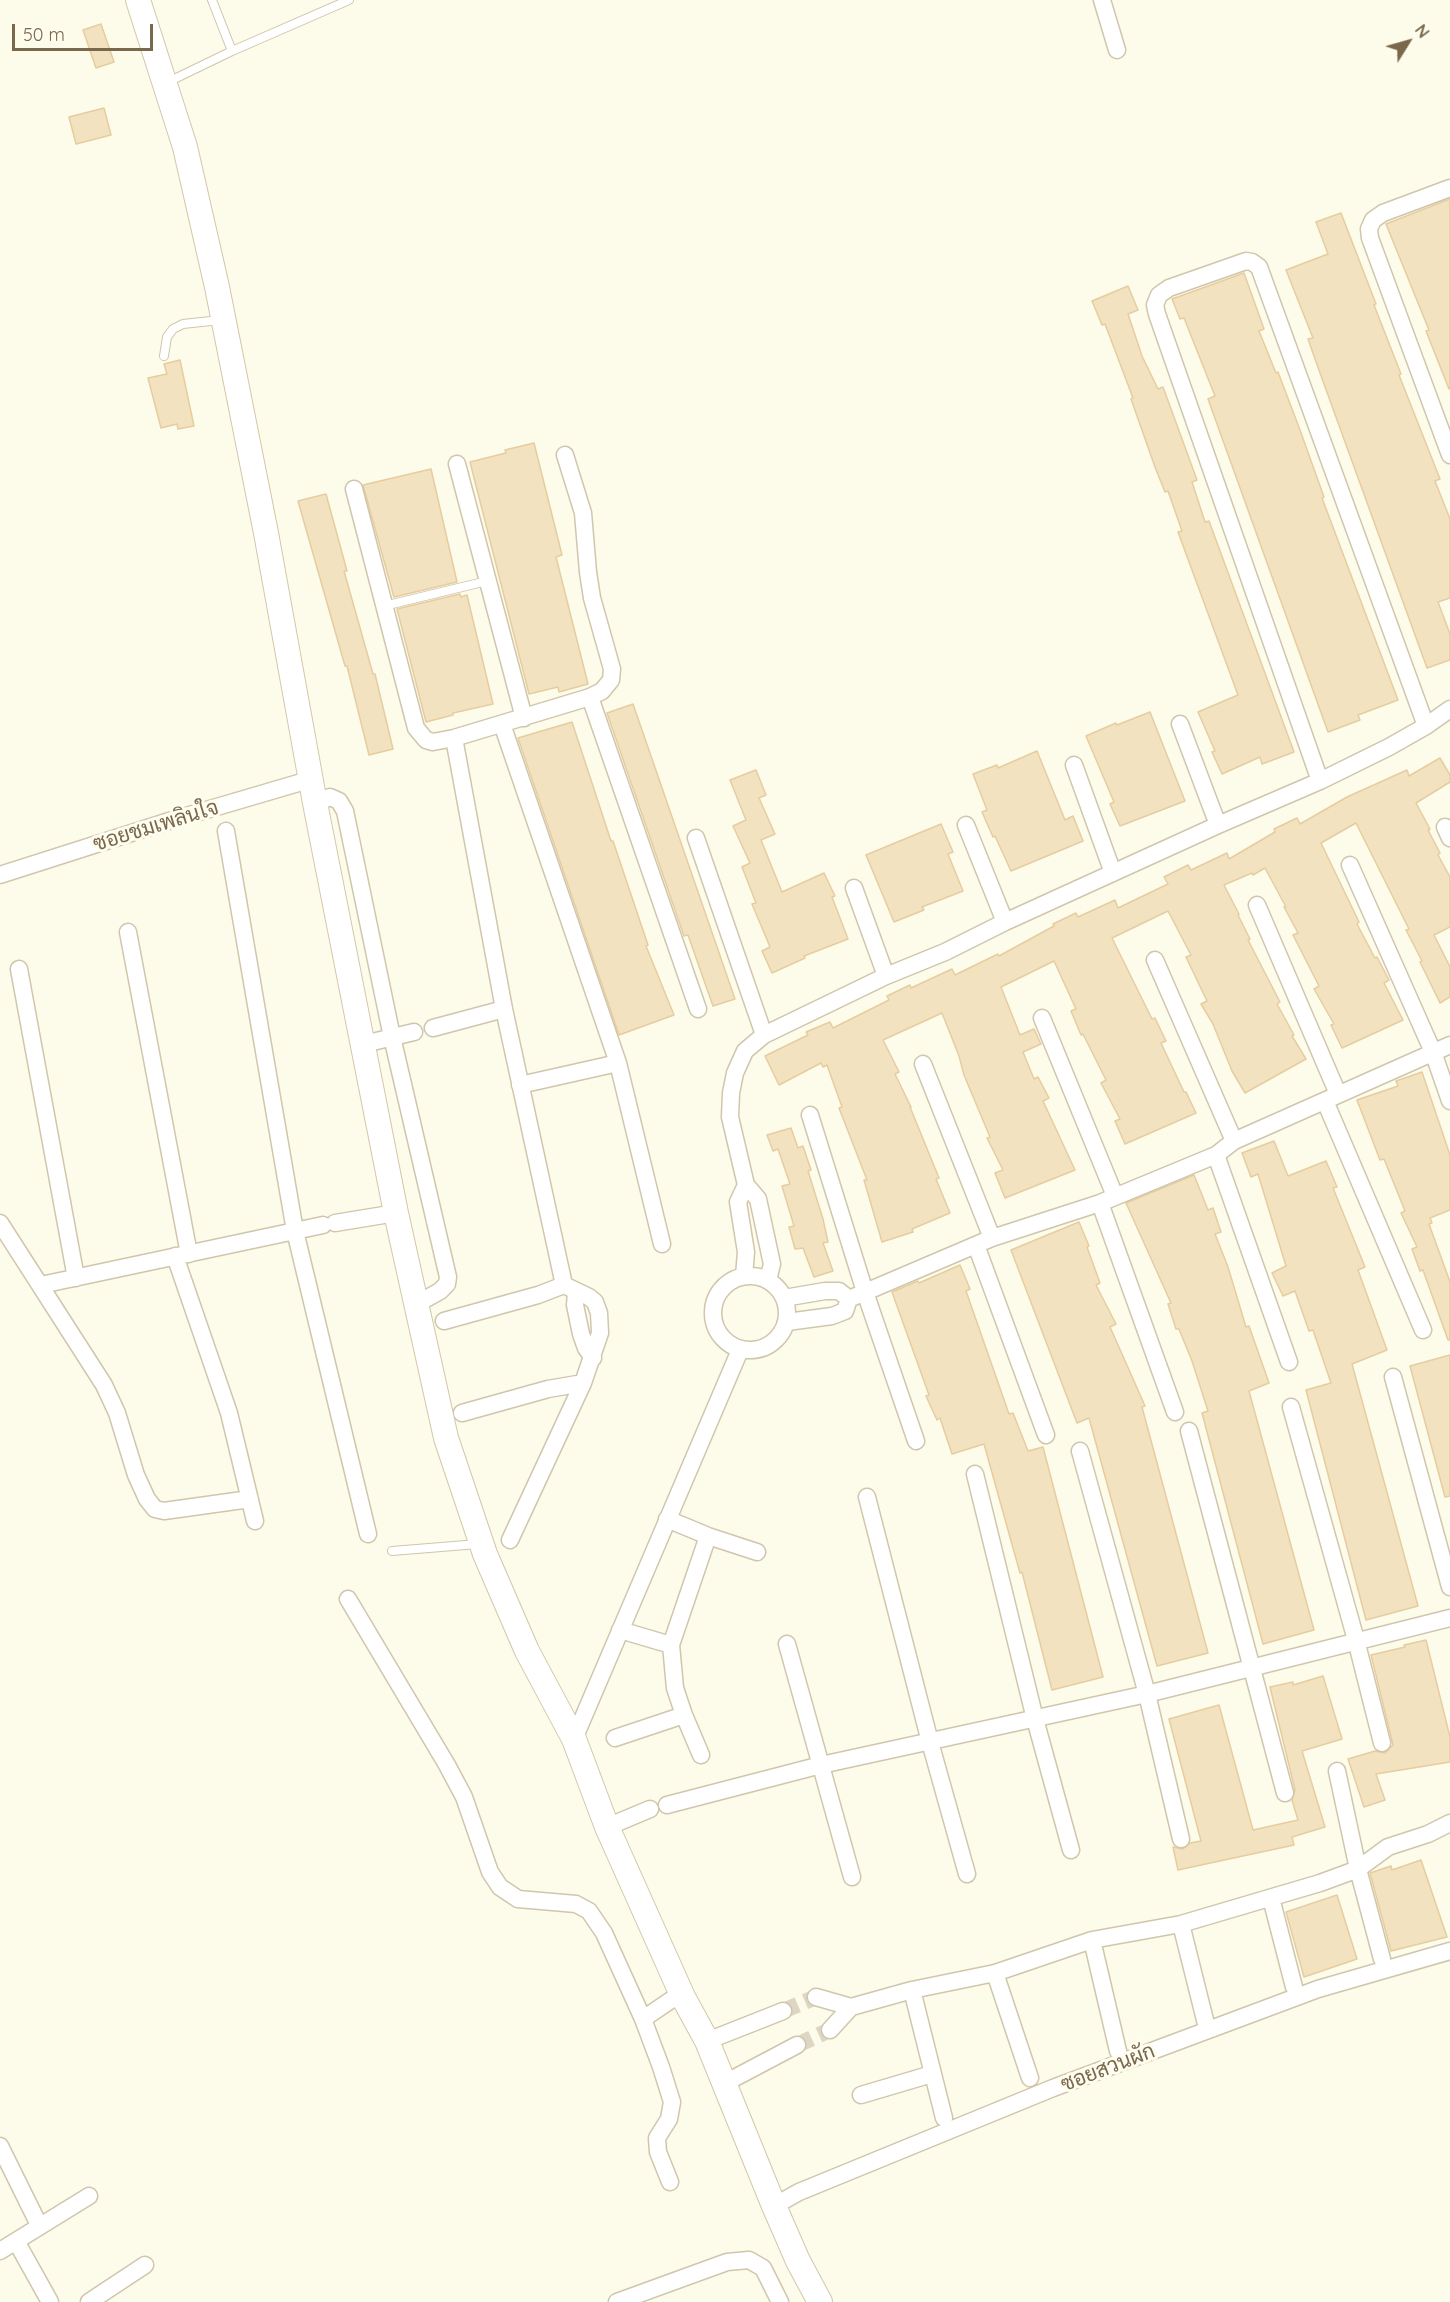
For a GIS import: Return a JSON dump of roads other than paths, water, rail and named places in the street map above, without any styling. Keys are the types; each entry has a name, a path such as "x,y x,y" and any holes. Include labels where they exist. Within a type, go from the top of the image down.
{"street":[{"path":"138,0 184,147 215,320 266,533 313,791 364,1044 387,1213 415,1305 472,1544 574,1739 677,1999 707,2041 774,2206 798,2261 820,2302"},
{"path":"1102,0 1117,50"},
{"path":"1450,189 1383,213 1373,220 1369,229 1370,238 1450,455"},
{"path":"1320,781 1157,314 1155,305 1159,295 1168,288 1246,261 1258,267 1426,726"},
{"path":"354,489 416,728 426,740 434,742 590,697 602,691 611,680 612,669 592,598 583,513 565,455"},
{"path":"457,464 524,717"},
{"path":"590,697 698,1009"},
{"path":"768,1281 772,1264 758,1199 746,1185 730,1117 730,1093 735,1073 745,1051 764,1035 886,976 945,952 1005,922 1320,781 1389,747 1450,709"},
{"path":"502,724 618,1063 662,1244"},
{"path":"1180,724 1218,825"},
{"path":"454,738 504,1009 520,1085 570,1289"},
{"path":"1074,765 1113,873"},
{"name":"ซอยชมเพลินใจ","path":"0,875 169,821 313,791 330,797 339,801 345,811 392,1037"},
{"path":"966,825 1005,922"},
{"path":"226,831 295,1231 368,1534"},
{"path":"696,838 764,1035"},
{"path":"1350,865 1433,1052 1450,1101"},
{"path":"854,888 886,976"},
{"path":"1257,905 1423,1330"},
{"path":"128,932 182,1255 229,1413 255,1521"},
{"path":"1155,960 1234,1141"},
{"path":"19,969 76,1278"},
{"path":"433,1028 504,1009"},
{"path":"1042,1018 1108,1199 1175,1412"},
{"path":"364,1044 414,1032"},
{"path":"392,1037 448,1277 447,1284 440,1291 415,1305"},
{"path":"787,1322 838,1314 845,1311 857,1296 993,1238 1108,1199 1216,1155 1234,1141 1450,1045"},
{"path":"520,1085 618,1063"},
{"path":"923,1064 993,1238"},
{"path":"810,1115 857,1296 916,1441"},
{"path":"1216,1155 1289,1362"},
{"path":"744,1276 746,1252 738,1202 746,1185"},
{"path":"41,1285 387,1213"},
{"path":"0,1223 104,1385 117,1413 136,1475 147,1499 155,1509 164,1511 250,1499"},
{"path":"976,1245 1046,1435"},
{"path":"744,1276 756,1276 778,1288 787,1310 787,1322 782,1333 774,1342 753,1351 740,1350 729,1345 720,1336 714,1324 712,1311 715,1299 722,1288 732,1280 744,1276"},
{"path":"444,1321 570,1289 589,1297 595,1302 599,1313 600,1333 593,1358 510,1540"},
{"path":"784,1298 825,1291 839,1291 857,1296"},
{"path":"574,1739 740,1350"},
{"path":"1393,1377 1450,1587"},
{"path":"462,1413 548,1389 583,1383"},
{"path":"1291,1407 1356,1640 1382,1743"},
{"path":"1189,1431 1285,1793"},
{"path":"1080,1451 1147,1694 1181,1839"},
{"path":"975,1474 1035,1719 1071,1850"},
{"path":"867,1497 930,1742 967,1874"},
{"path":"667,1519 708,1536 758,1552"},
{"path":"701,1755 675,1688 671,1645 708,1536"},
{"path":"348,1599 464,1797 490,1872 500,1887 518,1899 576,1904 589,1911 604,1933 648,2015 672,2102 669,2119 657,2138 658,2152 670,2182"},
{"path":"667,1805 821,1765 1147,1694 1450,1618"},
{"path":"620,1630 671,1645"},
{"path":"788,1644 852,1877"},
{"path":"615,1738 684,1715"},
{"path":"1337,1771 1358,1869 1382,1959"},
{"path":"607,1827 650,1809"},
{"path":"816,1997 851,2007 912,1990 995,1973 1092,1940 1181,1924 1271,1898 1358,1869 1388,1847 1450,1824"},
{"path":"1271,1898 1294,1987"},
{"path":"1181,1924 1206,2024"},
{"path":"1092,1940 1118,2051"},
{"name":"ซอยสวนผัก","path":"774,2206 799,2192 1075,2080 1318,1989 1450,1951"},
{"path":"995,1973 1030,2078"},
{"path":"912,1990 944,2118"},
{"path":"648,2015 677,1999"},
{"path":"830,2030 851,2007"},
{"path":"707,2041 783,2011"},
{"path":"725,2083 797,2045"},
{"path":"861,2095 932,2074"},
{"path":"0,2146 39,2225"},
{"path":"0,2251 89,2196"},
{"path":"16,2241 50,2302"},
{"path":"617,2302 727,2262 749,2260 763,2268 780,2302"},
{"path":"90,2302 145,2265"}],"lane":[{"path":"212,0 232,51"},
{"path":"165,84 232,51 349,0"},
{"path":"164,356 167,337 173,329 183,324 215,320"},
{"path":"384,606 487,581"},
{"path":"392,1551 472,1544"}],"tunnel":[{"path":"783,2011 816,1997"},
{"path":"797,2045 830,2030"}]}
